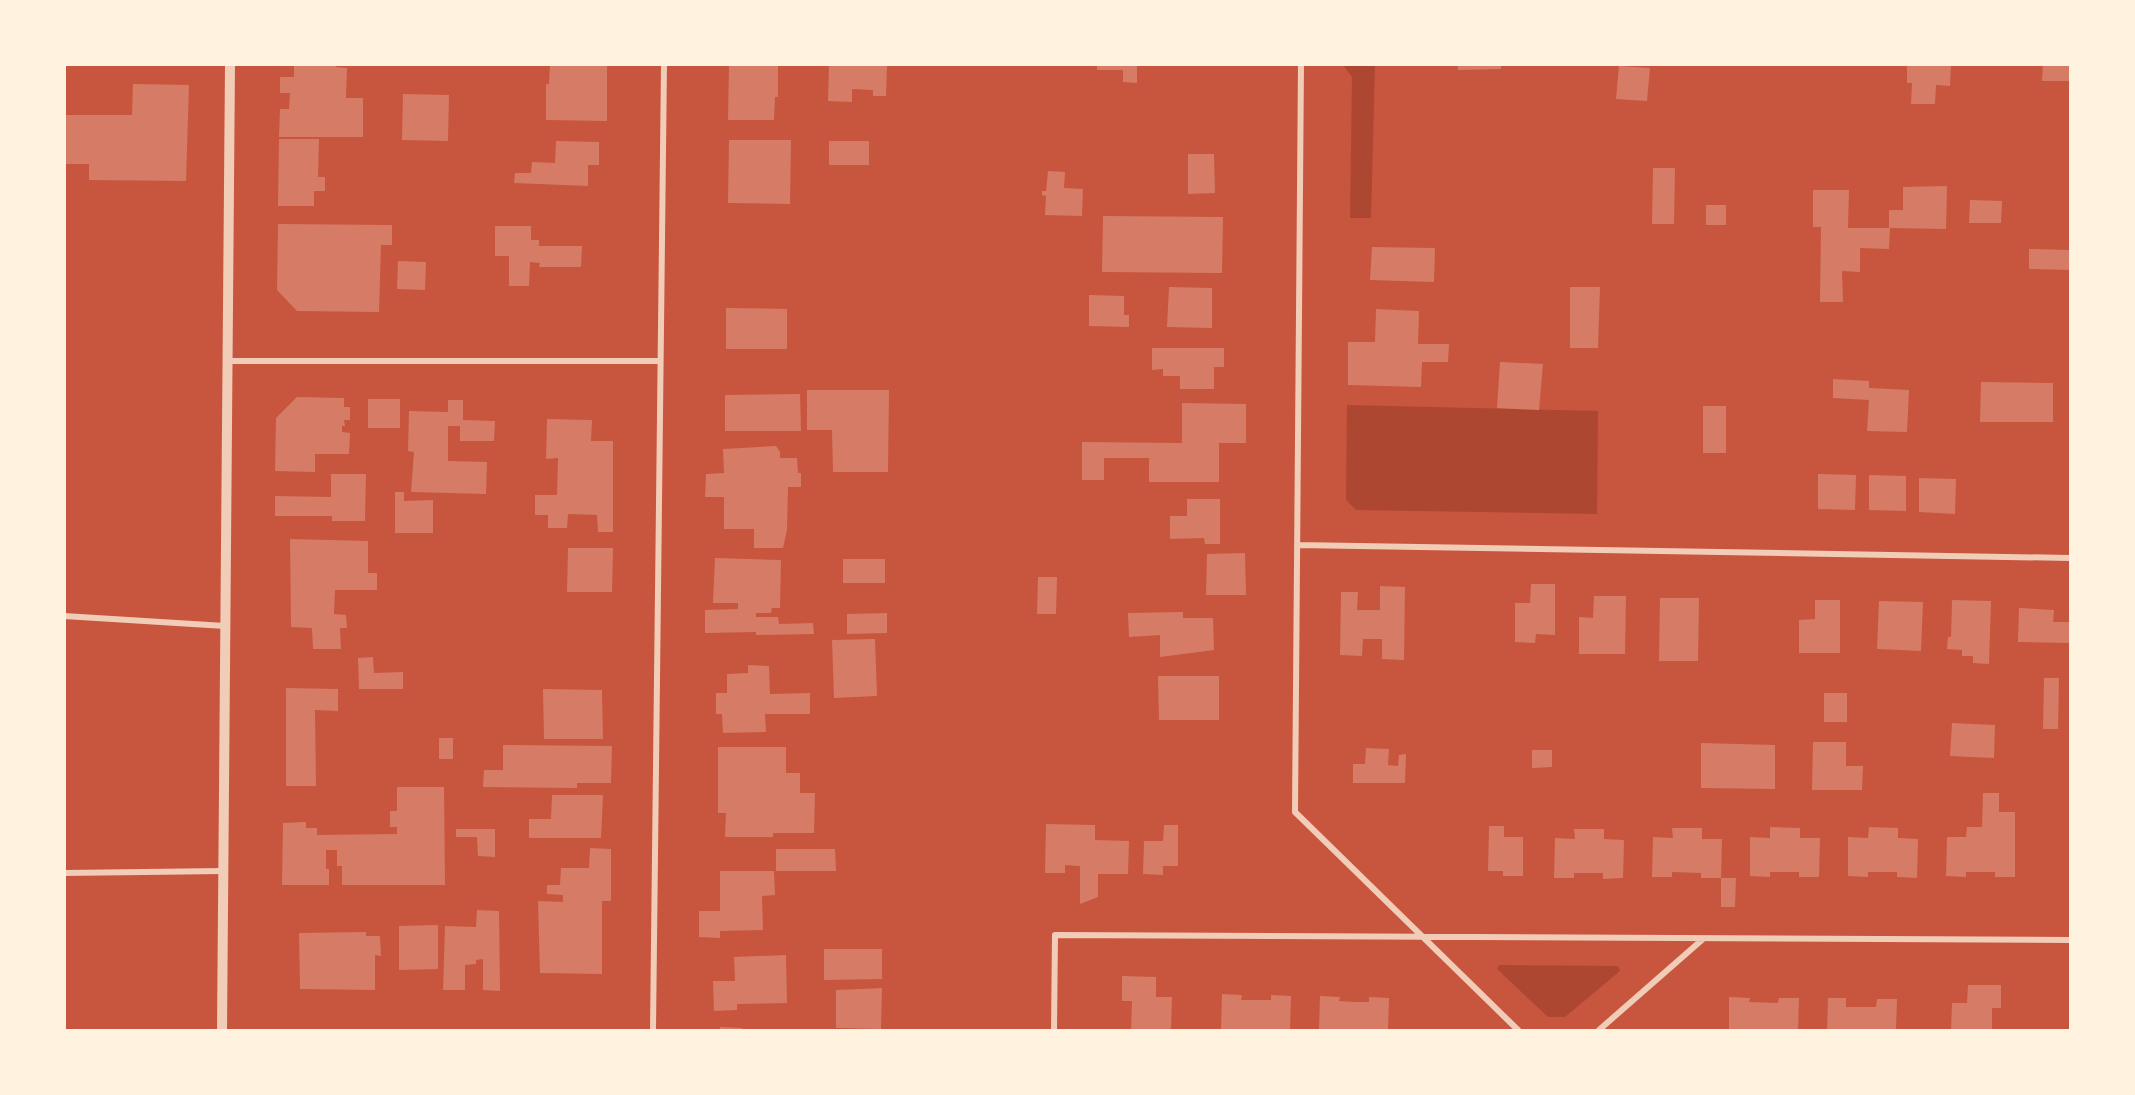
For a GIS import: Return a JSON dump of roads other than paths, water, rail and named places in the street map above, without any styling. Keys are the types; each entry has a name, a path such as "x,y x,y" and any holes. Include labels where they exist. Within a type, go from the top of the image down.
{"street":[{"path":"222,1030 230,64"},
{"path":"653,1030 664,64"},
{"path":"1301,64 1295,812 1518,1030"},
{"path":"228,361 660,361"},
{"path":"1297,545 2070,558"},
{"path":"64,616 225,626"},
{"path":"64,873 223,872"},
{"path":"1054,1030 1055,935 2070,940"},
{"path":"1599,1030 1704,939"}]}
